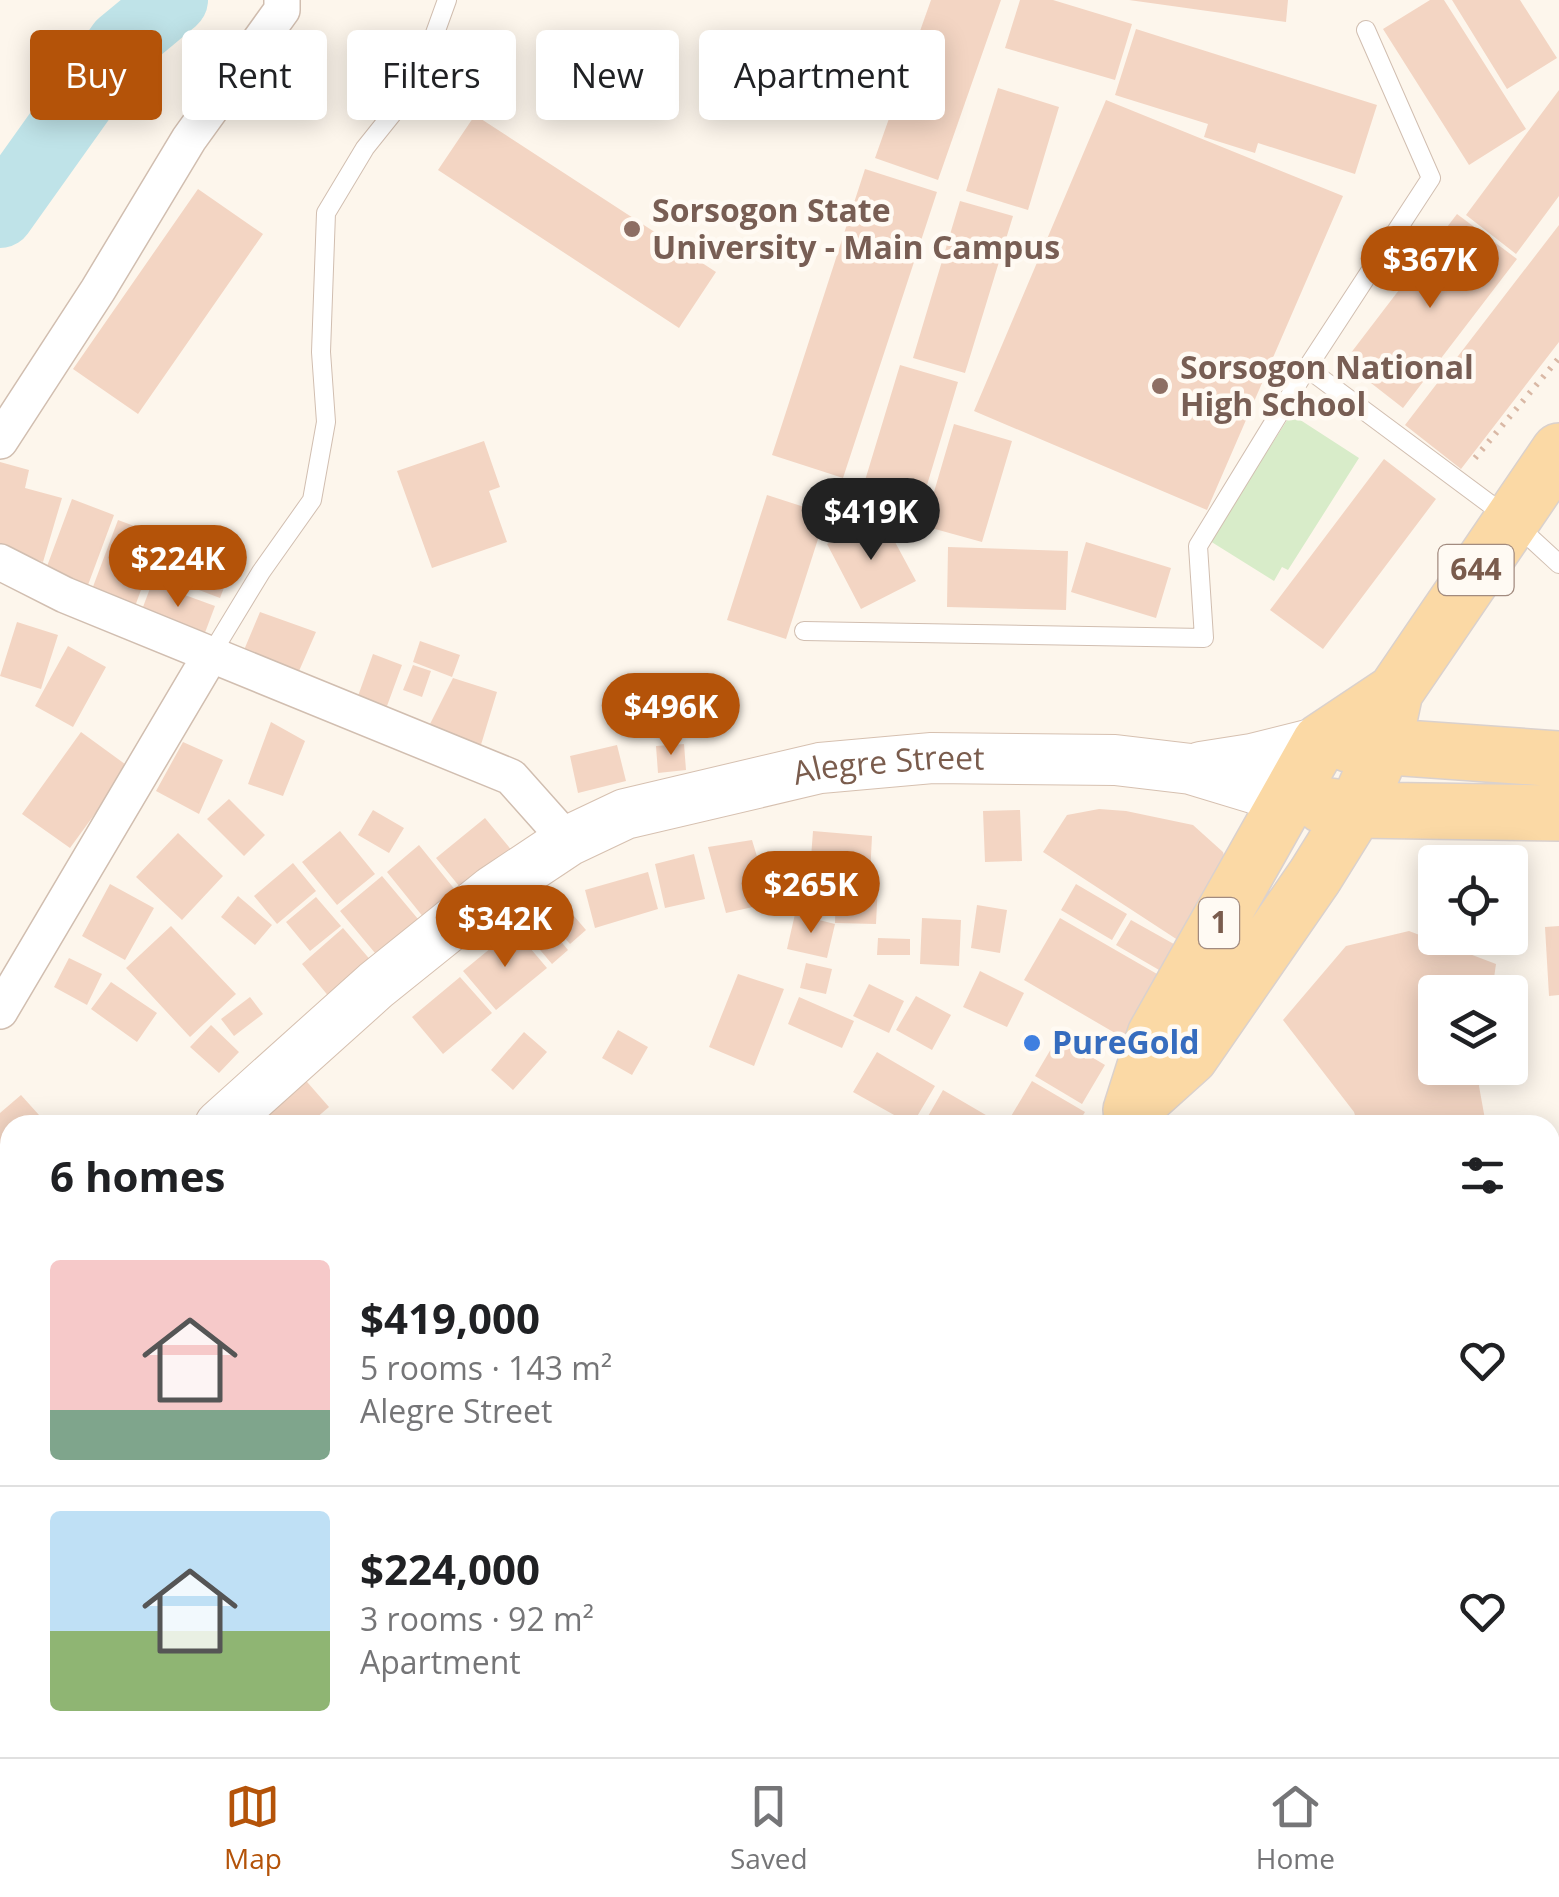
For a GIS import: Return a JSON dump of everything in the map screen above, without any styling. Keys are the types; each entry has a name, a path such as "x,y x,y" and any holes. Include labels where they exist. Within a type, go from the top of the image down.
{"main road":[{"name":"644","path":"1383,748 1395,692 1559,451"},
{"name":"644","path":"1320,742 1395,692"},
{"path":"1320,742 1559,759"},
{"name":"1","path":"1137,1115 1155,1035 1320,742"},
{"name":"1","path":"1140,1115 1190,1057 1315,876 1356,810 1383,748"},
{"path":"1290,799 1356,810 1559,812"}],"street":[{"path":"0,441 189,140 282,10 282,0"},
{"path":"0,562 65,595 510,777 568,841"},
{"path":"0,1010 210,656"},
{"name":"Alegre Street","path":"1192,769 1320,742"},
{"name":"Alegre Street","path":"231,1115 376,985 493,891 568,841 625,814 820,768 990,756 1115,760 1192,769 1290,799"}],"lane":[{"path":"210,656 261,572 312,500 326,422 321,352 326,214 365,148 417,83 447,0"},
{"path":"804,631 1204,638 1198,546 1307,368 1431,178 1366,30"},
{"path":"1307,368 1458,478 1559,564"}],"path":[{"path":"1458,478 1559,358"}],"green space":[{"path":"1291,414 1359,458 1288,570 1282,567 1274,581 1210,541"}],"building":[{"path":"931,0 1001,0 938,180 875,158 888,120 945,120 945,30 920,30"},
{"path":"1020,0 1053,0 1132,24 1115,80 1005,48"},
{"path":"1129,0 1288,0 1286,22"},
{"path":"1430,0 1444,0 1526,129 1469,165 1383,29"},
{"path":"1452,0 1520,0 1557,58 1507,89"},
{"path":"1136,29 1377,105 1355,174 1258,143 1255,153 1204,137 1208,124 1115,95"},
{"path":"998,88 1059,107 1028,210 966,191"},
{"path":"1559,90 1559,196 1516,254 1466,215"},
{"path":"1106,100 1343,196 1207,510 974,411"},
{"path":"472,120 483,120 716,272 679,328 438,170"},
{"path":"865,169 937,192 843,478 772,455"},
{"path":"198,189 263,234 138,414 73,369"},
{"path":"960,201 1013,216 965,373 913,358"},
{"path":"1457,214 1517,259 1403,408 1344,362"},
{"path":"1559,225 1559,342 1461,469 1405,425"},
{"path":"900,365 958,382 918,515 860,497"},
{"path":"954,424 1012,441 982,542 924,526"},
{"path":"484,441 500,487 489,491 507,542 432,568 397,471"},
{"path":"1384,459 1436,499 1323,649 1270,610"},
{"path":"0,462 29,470 25,488 62,498 43,562 0,546"},
{"path":"767,495 826,514 786,639 727,620"},
{"path":"72,499 114,515 88,585 46,569"},
{"path":"881,516 916,581 861,609 827,544"},
{"path":"118,520 161,536 134,609 91,592"},
{"path":"173,533 236,556 220,598 157,574"},
{"path":"1086,542 1171,568 1156,618 1071,592"},
{"path":"948,547 1068,551 1066,610 947,607"},
{"path":"152,583 215,606 203,638 140,615"},
{"path":"260,612 316,632 299,671 244,650"},
{"path":"17,622 58,635 41,689 0,676"},
{"path":"420,641 460,655 452,677 413,662"},
{"path":"68,646 106,667 73,727 35,706"},
{"path":"373,654 402,665 387,706 358,696"},
{"path":"413,665 431,671 422,697 403,690"},
{"path":"453,678 497,692 480,748 430,724"},
{"path":"271,722 305,741 283,796 248,784"},
{"path":"81,732 129,767 70,848 22,814"},
{"path":"183,742 223,760 199,814 156,791"},
{"path":"684,744 686,770 658,773 656,746"},
{"path":"617,745 626,781 578,793 570,756"},
{"path":"229,799 265,835 244,856 207,819"},
{"path":"1099,809 1193,825 1223,852 1231,880 1187,946 1043,852 1067,815"},
{"path":"373,810 404,828 389,853 358,835"},
{"path":"1020,810 1022,861 985,862 983,811"},
{"path":"485,818 513,852 464,892 436,858"},
{"path":"340,831 375,874 337,905 302,862"},
{"path":"813,831 872,836 870,876 810,871"},
{"path":"178,833 223,876 182,920 136,877"},
{"path":"752,840 771,903 726,913 708,847"},
{"path":"419,845 456,891 424,918 387,872"},
{"path":"694,854 705,899 665,908 655,864"},
{"path":"293,863 316,891 277,924 254,896"},
{"path":"648,872 658,909 595,928 585,890"},
{"path":"382,876 418,919 375,953 340,911"},
{"path":"836,882 878,883 876,924 835,923"},
{"path":"110,884 154,908 125,960 82,936"},
{"path":"1076,884 1127,914 1112,940 1061,910"},
{"path":"238,896 272,925 255,945 221,917"},
{"path":"316,897 341,926 310,951 286,922"},
{"path":"561,901 586,930 570,944 545,916"},
{"path":"977,905 1007,910 1000,953 971,948"},
{"path":"535,910 568,950 552,964 518,924"},
{"path":"795,914 835,924 827,958 787,949"},
{"path":"922,918 961,920 959,966 920,964"},
{"path":"1060,918 1164,978 1127,1040 1024,980"},
{"path":"1131,920 1181,948 1166,974 1116,945"},
{"path":"171,926 236,994 190,1037 126,968"},
{"path":"1559,926 1559,995 1549,996 1545,927"},
{"path":"343,928 373,963 330,998 302,964"},
{"path":"514,929 547,968 496,1010 463,971"},
{"path":"1409,931 1418,934 1418,955 1472,955 1496,964 1494,975 1418,975 1418,1085 1479,1085 1484,1115 1355,1115 1283,1020 1346,946"},
{"path":"878,938 910,939 910,955 877,955"},
{"path":"69,958 102,974 87,1005 54,987"},
{"path":"806,963 832,969 826,994 800,988"},
{"path":"980,971 1024,993 1007,1027 963,1007"},
{"path":"738,974 784,989 754,1066 709,1047"},
{"path":"460,977 492,1013 443,1054 412,1017"},
{"path":"111,982 157,1013 137,1042 91,1009"},
{"path":"869,984 904,1001 889,1033 853,1016"},
{"path":"916,996 951,1015 932,1050 896,1030"},
{"path":"250,997 263,1014 234,1036 221,1019"},
{"path":"799,997 854,1021 842,1048 788,1024"},
{"path":"211,1025 239,1052 219,1073 190,1047"},
{"path":"618,1030 648,1047 632,1075 602,1058"},
{"path":"524,1032 547,1052 513,1090 491,1070"},
{"path":"1058,1037 1105,1065 1082,1104 1035,1076"},
{"path":"877,1052 935,1086 918,1115 894,1115 853,1092"},
{"path":"301,1075 329,1107 320,1115 256,1115"},
{"path":"1032,1081 1085,1112 1083,1115 1012,1115"},
{"path":"943,1090 986,1115 929,1115"},
{"path":"21,1095 39,1115 0,1115"}],"waterway":[{"path":"0,214 121,44 174,0"}],"place":[{"name":"Sorsogon State University - Main Campus","path":"632,229"},
{"name":"Sorsogon National High School","path":"1160,386"},
{"name":"PureGold","path":"1032,1043"}]}
